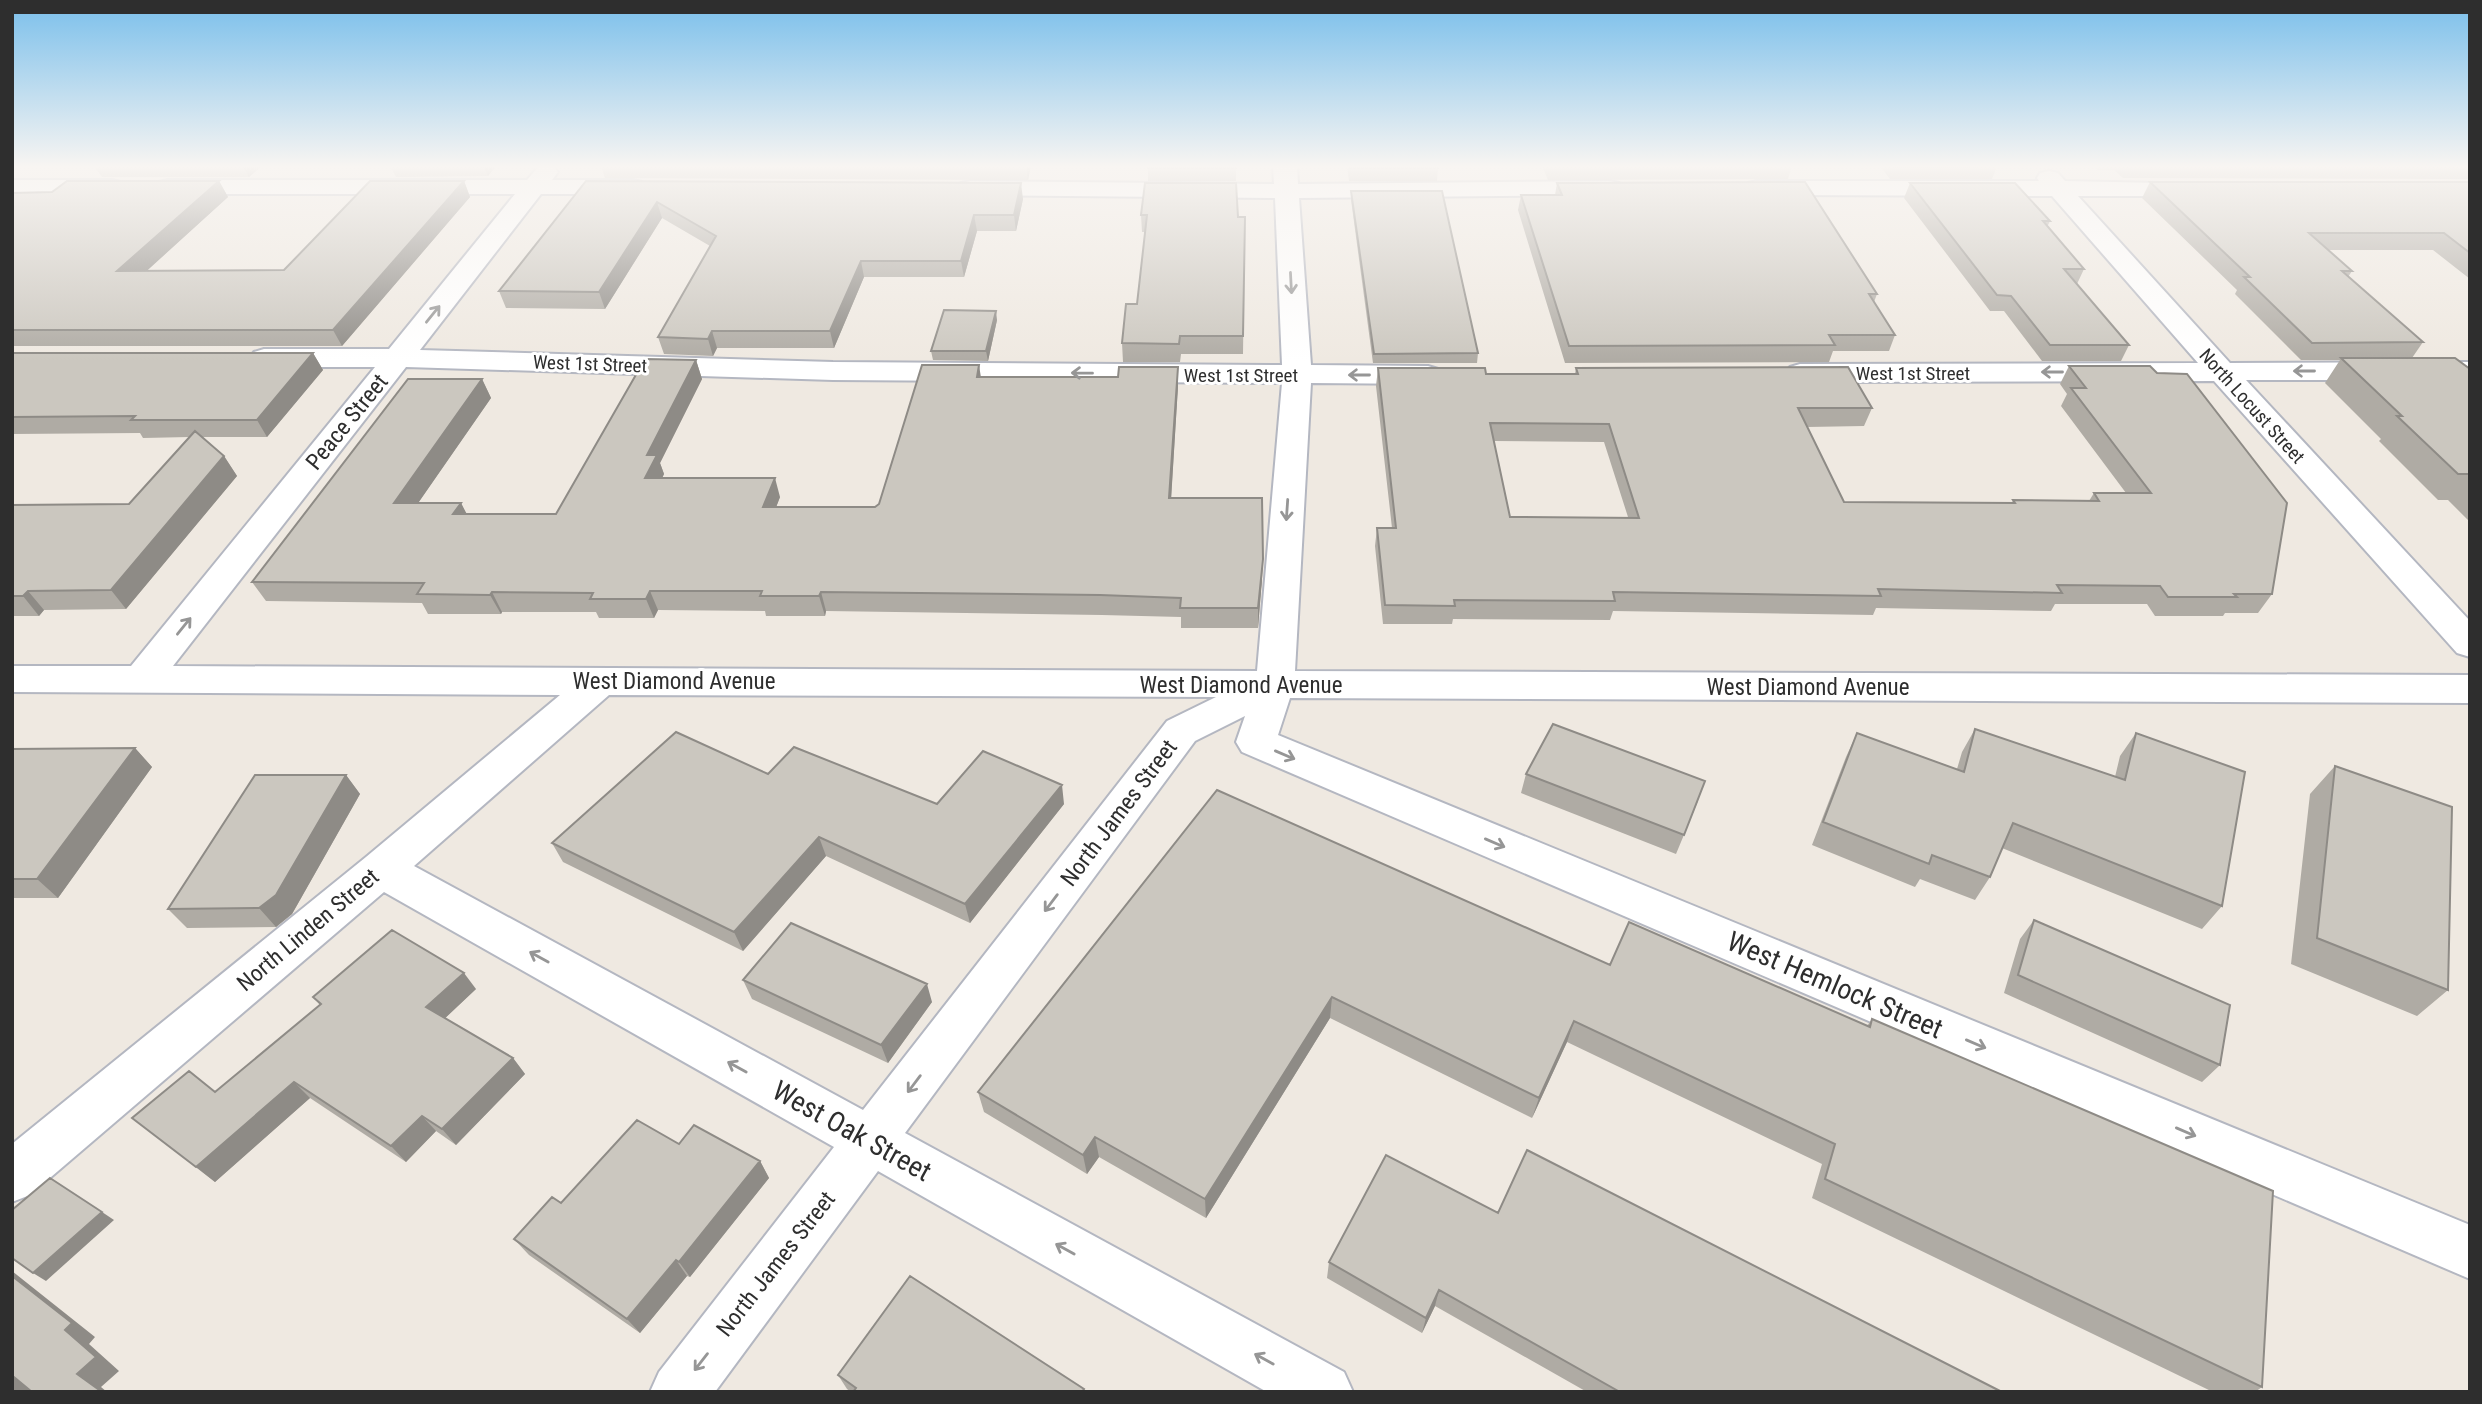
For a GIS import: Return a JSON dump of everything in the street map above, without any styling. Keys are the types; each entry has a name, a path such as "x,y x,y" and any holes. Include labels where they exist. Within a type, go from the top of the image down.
{"street":[{"name":"Peace Street","path":"142,679 499,232"},
{"path":"1275,685 1297,376 1288,232"},
{"name":"North Locust Street","path":"2097,232 2470,644"},
{"name":"West 1st Street","path":"233,358 398,358 833,371 1449,375"},
{"name":"West 1st Street","path":"1767,374 2470,371"},
{"name":"West Diamond Avenue","path":"12,679 2470,689"},
{"name":"North Linden Street","path":"12,1177 381,869 602,680"},
{"name":"North James Street","path":"679,1392 1181,731 1275,685"},
{"name":"West Hemlock Street","path":"1275,685 1256,742 2470,1252"},
{"name":"West Oak Street","path":"381,869 1324,1392"}],"building":[{"path":"12,232 162,232 117,271 284,270 321,232 420,232 333,330 12,330"},
{"path":"546,232 638,232 599,292 499,291"},
{"path":"708,232 969,232 961,261 861,261 830,331 712,331 708,339 658,337 716,236"},
{"path":"1145,232 1245,232 1243,336 1180,336 1179,344 1122,343 1126,304 1137,304"},
{"path":"1357,232 1451,232 1478,353 1374,354"},
{"path":"1533,232 1837,232 1877,294 1869,294 1895,335 1829,335 1835,345 1569,346"},
{"path":"1948,232 2052,232 2084,269 2064,269 2129,345 2050,345 2011,296 1997,295"},
{"path":"2202,232 2470,232 2470,253 2444,233 2309,233 2352,271 2342,271 2423,342 2312,343 2244,277 2250,277"},
{"path":"944,310 996,311 986,351 931,351"},
{"path":"12,353 313,353 257,420 131,420 135,416 12,417"},
{"path":"2341,358 2455,358 2470,369 2470,475 2458,474"},
{"path":"645,359 696,360 647,455 657,455 645,478 775,478 763,507 875,507 879,504 922,365 979,365 977,377 1118,377 1119,367 1178,367 1169,498 1262,498 1263,559 1258,608 1180,608 1181,598 1100,595 821,592 819,596 760,596 762,591 650,591 646,599 590,599 593,593 417,594 424,583 252,582 408,379 482,379 394,503 461,503 453,514 556,514"},
{"path":"2069,366 2150,366 2157,373 2187,374 2287,503 2272,594 2168,597 2160,586 2057,585 2062,593 1878,589 1881,596 1613,592 1615,601 1454,600 1455,606 1385,605 1377,528 1396,528 1378,368 1485,368 1486,374 1578,374 1576,368 1848,367 1872,408 1798,408 1844,502 2099,501 2094,493 2151,493 2071,388 2086,388","holes":["1490,423 1609,424 1639,518 1510,517"]},
{"path":"195,431 224,456 111,590 28,591 23,596 12,596 12,505 129,504"},
{"path":"1553,724 1705,781 1684,835 1526,774"},
{"path":"1975,729 2125,780 2136,733 2245,772 2222,906 2013,823 1990,877 1932,855 1929,864 1823,822 1857,733 1964,772"},
{"path":"676,732 768,774 794,747 937,804 983,751 1062,785 965,904 819,837 734,932 552,843"},
{"path":"135,748 37,879 12,879 12,749"},
{"path":"2335,766 2452,807 2448,990 2317,938"},
{"path":"255,775 346,775 276,895 259,908 168,909"},
{"path":"1217,790 1610,965 1629,922 1870,1027 1872,1019 2273,1191 2262,1387 1825,1179 1835,1144 1574,1021 1539,1098 1332,997 1205,1199 1095,1137 1083,1155 978,1092"},
{"path":"2034,920 2230,1005 2220,1065 2018,975"},
{"path":"791,923 927,984 881,1045 743,980"},
{"path":"392,930 464,973 426,1007 513,1058 442,1129 422,1116 391,1146 294,1082 196,1167 132,1118 189,1071 215,1092 321,1004 313,997"},
{"path":"637,1120 679,1144 694,1125 760,1161 679,1262 676,1260 627,1319 514,1239 552,1197 561,1203"},
{"path":"1527,1150 2002,1392 1620,1392 1439,1290 1426,1318 1329,1262 1386,1155 1498,1213"},
{"path":"50,1178 102,1212 33,1273 12,1258 12,1210"},
{"path":"12,1276 72,1323 65,1330 96,1357 77,1374 102,1392 32,1392 14,1377 12,1379"},
{"path":"910,1276 1084,1389 1082,1392 853,1392 856,1388 838,1375"}]}
